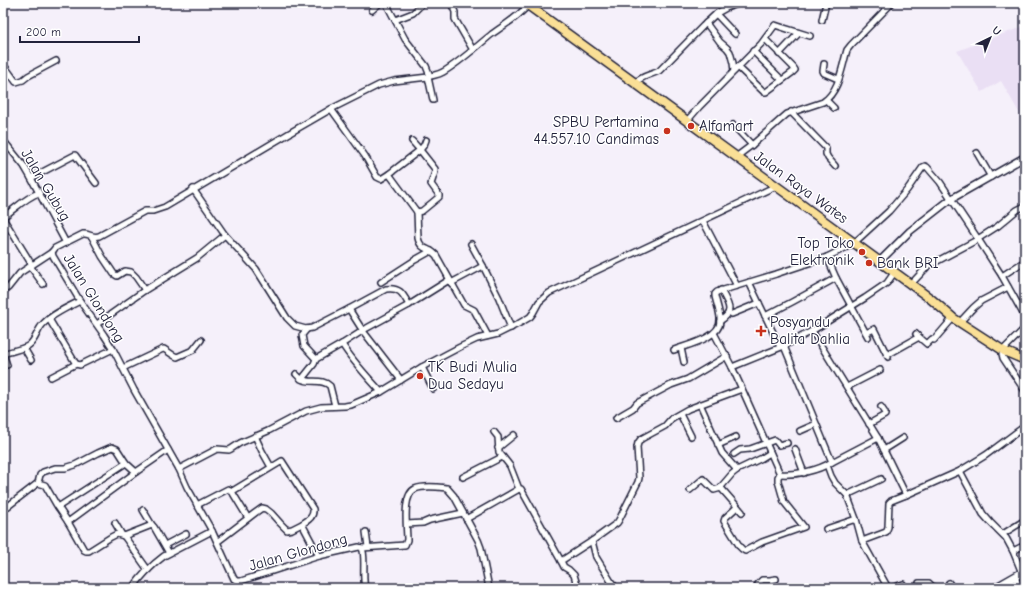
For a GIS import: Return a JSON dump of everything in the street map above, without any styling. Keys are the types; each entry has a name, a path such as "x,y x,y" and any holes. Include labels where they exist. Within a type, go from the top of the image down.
{"highway":[{"name":"Jalan Raya Wates","path":"526,4 853,244 931,299 957,320 1004,351 1025,360"}],"main road":[{"path":"995,588 1023,572"}],"street":[{"path":"372,10 380,3"},
{"path":"386,3 405,39 427,69 433,100"},
{"path":"395,20 413,13 423,3"},
{"path":"451,3 456,19 473,50"},
{"path":"635,83 640,78 659,71 716,14 726,8 741,3"},
{"path":"822,20 826,3"},
{"path":"736,158 787,114 826,100 833,91 851,45 892,3"},
{"name":"Jalan Glondong","path":"365,588 363,581 364,552 362,548 359,547 319,556 241,582 234,578 212,531 113,349 80,301 55,260 52,252 55,248 82,234 88,234 92,237 99,236 144,211 153,211 165,207 193,189 331,109 378,86 394,81 429,77 442,73 525,9 526,4"},
{"path":"716,14 735,34"},
{"path":"706,24 730,52 734,71"},
{"path":"687,121 765,39 774,26 776,25 810,36"},
{"path":"779,54 799,33"},
{"path":"738,67 764,92 795,70 765,39"},
{"path":"753,51 782,80"},
{"path":"3,67 6,68 16,82 23,80 56,61"},
{"path":"824,64 824,73 838,79"},
{"path":"826,100 834,108"},
{"path":"331,109 365,156 377,177 381,179 390,174 420,150 426,140"},
{"path":"791,112 826,148 826,154 835,166"},
{"path":"733,125 752,145"},
{"name":"Jalan Gubug","path":"3,140 24,166 66,243"},
{"path":"412,141 435,170 431,184 439,195 422,211 417,212"},
{"path":"977,153 991,177"},
{"path":"31,178 75,156 96,183"},
{"path":"879,262 910,231 951,199 1025,157"},
{"path":"674,350 709,337 714,333 719,326 720,321 715,294 720,290 827,257 853,244 885,215 907,190 925,166 940,182 978,239 1023,310 1025,317"},
{"path":"390,174 417,212 418,238 421,246 436,255 464,305 472,308 476,312 488,336"},
{"path":"179,469 216,449 229,450 306,411 321,407 345,406 381,392 460,346 477,339 498,334 530,317 538,302 549,293 776,186"},
{"path":"193,189 224,235 256,269 290,322 295,326 308,329"},
{"path":"39,193 28,198 3,218 43,284"},
{"path":"910,285 928,266 978,239 1025,206"},
{"path":"703,221 737,286"},
{"path":"97,324 145,290 197,258 224,235"},
{"path":"92,237 114,274 117,276 125,271 131,272 145,290"},
{"path":"471,244 499,298 511,328"},
{"path":"381,282 431,251"},
{"path":"3,290 8,288 19,274 52,252"},
{"path":"827,257 836,278 867,335 874,329 887,356 918,335 927,344 932,339 934,340 981,301 1008,287"},
{"path":"1002,276 1025,261"},
{"path":"302,379 314,364 316,359 450,281 483,266"},
{"path":"732,367 782,347 812,331 887,283 894,273"},
{"path":"765,316 836,278"},
{"path":"749,282 782,347 828,449 832,462"},
{"path":"316,359 304,346 302,334 308,329 349,309 386,288 391,288 403,293 409,305"},
{"path":"720,290 729,306 728,314 720,321"},
{"path":"7,365 3,354 28,346 40,327 48,319 80,301"},
{"path":"732,314 759,303"},
{"path":"349,309 363,331 401,380"},
{"path":"48,319 76,364"},
{"path":"1025,328 1006,347 1002,354 1003,358 1025,391"},
{"path":"812,331 878,438 906,495"},
{"path":"714,333 727,356 780,474 778,479 782,498 804,527 744,550 740,547 724,521 737,507"},
{"path":"123,368 163,348 175,357 180,357 194,350 201,340"},
{"path":"342,344 359,369 381,392"},
{"path":"24,348 31,360"},
{"path":"680,348 684,362"},
{"path":"51,377 76,364 80,365 113,349"},
{"path":"616,418 637,403 671,385 688,379 727,356"},
{"path":"422,367 433,389"},
{"path":"847,387 880,370"},
{"path":"296,374 302,379 328,384 330,386 335,406"},
{"path":"561,560 617,524 637,485 639,478 637,451 638,443 641,439 665,426 670,420 688,409 742,389"},
{"path":"700,404 722,453 737,470"},
{"path":"869,424 885,416 885,413 881,407"},
{"path":"680,414 691,436"},
{"path":"800,432 816,424"},
{"path":"862,541 886,532 888,527 889,503 891,501 960,471 986,455 1025,426"},
{"path":"494,432 498,438 499,452 510,466 519,489 522,490 564,567 574,575 578,588"},
{"path":"498,448 514,435"},
{"path":"255,436 271,467"},
{"path":"718,445 736,437"},
{"path":"780,474 804,473 827,465 878,438"},
{"path":"884,450 903,438"},
{"path":"734,454 740,450 750,449 775,440 779,445 787,443"},
{"path":"3,510 38,483 40,474 43,472 55,468 75,466 112,447 117,449 126,463 136,472"},
{"path":"795,449 804,473"},
{"path":"68,522 168,450"},
{"path":"690,490 703,479 714,490 720,488 737,470 770,453"},
{"path":"463,477 502,457"},
{"path":"197,505 228,490 231,492 282,461 314,512 312,516 302,524 287,530 266,509 259,510 217,542"},
{"path":"58,507 126,463"},
{"path":"827,465 835,483 848,496 862,541 888,588"},
{"path":"960,471 984,514 1003,534 1023,572"},
{"path":"848,496 881,479"},
{"path":"38,483 45,485 86,551 89,551 117,534 123,536 152,525"},
{"path":"362,548 405,545 407,540 406,506 410,492 423,487 447,488 454,496 481,548 489,588"},
{"path":"720,488 742,512"},
{"path":"466,519 519,489"},
{"path":"231,492 248,518"},
{"path":"143,510 169,553"},
{"path":"407,524 423,523 430,520 463,513"},
{"path":"826,529 856,519"},
{"path":"1003,534 1022,522"},
{"path":"114,523 148,570"},
{"path":"302,524 319,556"},
{"path":"133,588 158,560 212,531"},
{"path":"366,532 368,548"},
{"path":"165,545 186,534"},
{"path":"180,537 184,545"},
{"path":"592,541 596,557 614,586 606,588"},
{"path":"1013,551 1023,546"},
{"path":"1015,577 1020,588"},
{"path":"759,588 758,584 762,580 776,579"},
{"path":"237,581 240,588"},
{"path":"918,583 928,583 934,588"},
{"path":"891,588 903,584"}],"shaded area":[{"path":"1025,26 1025,123 1001,81 982,92 957,51"}],"place":[{"name":"Alfamart","path":"691,126"},
{"name":"SPBU Pertamina 44.557.10 Candimas","path":"667,131"},
{"name":"Top Toko Elektronik","path":"862,252"},
{"name":"Bank BRI","path":"869,263"},
{"name":"Posyandu Balita Dahlia","path":"761,331"},
{"name":"TK Budi Mulia Dua Sedayu","path":"420,376"}]}
